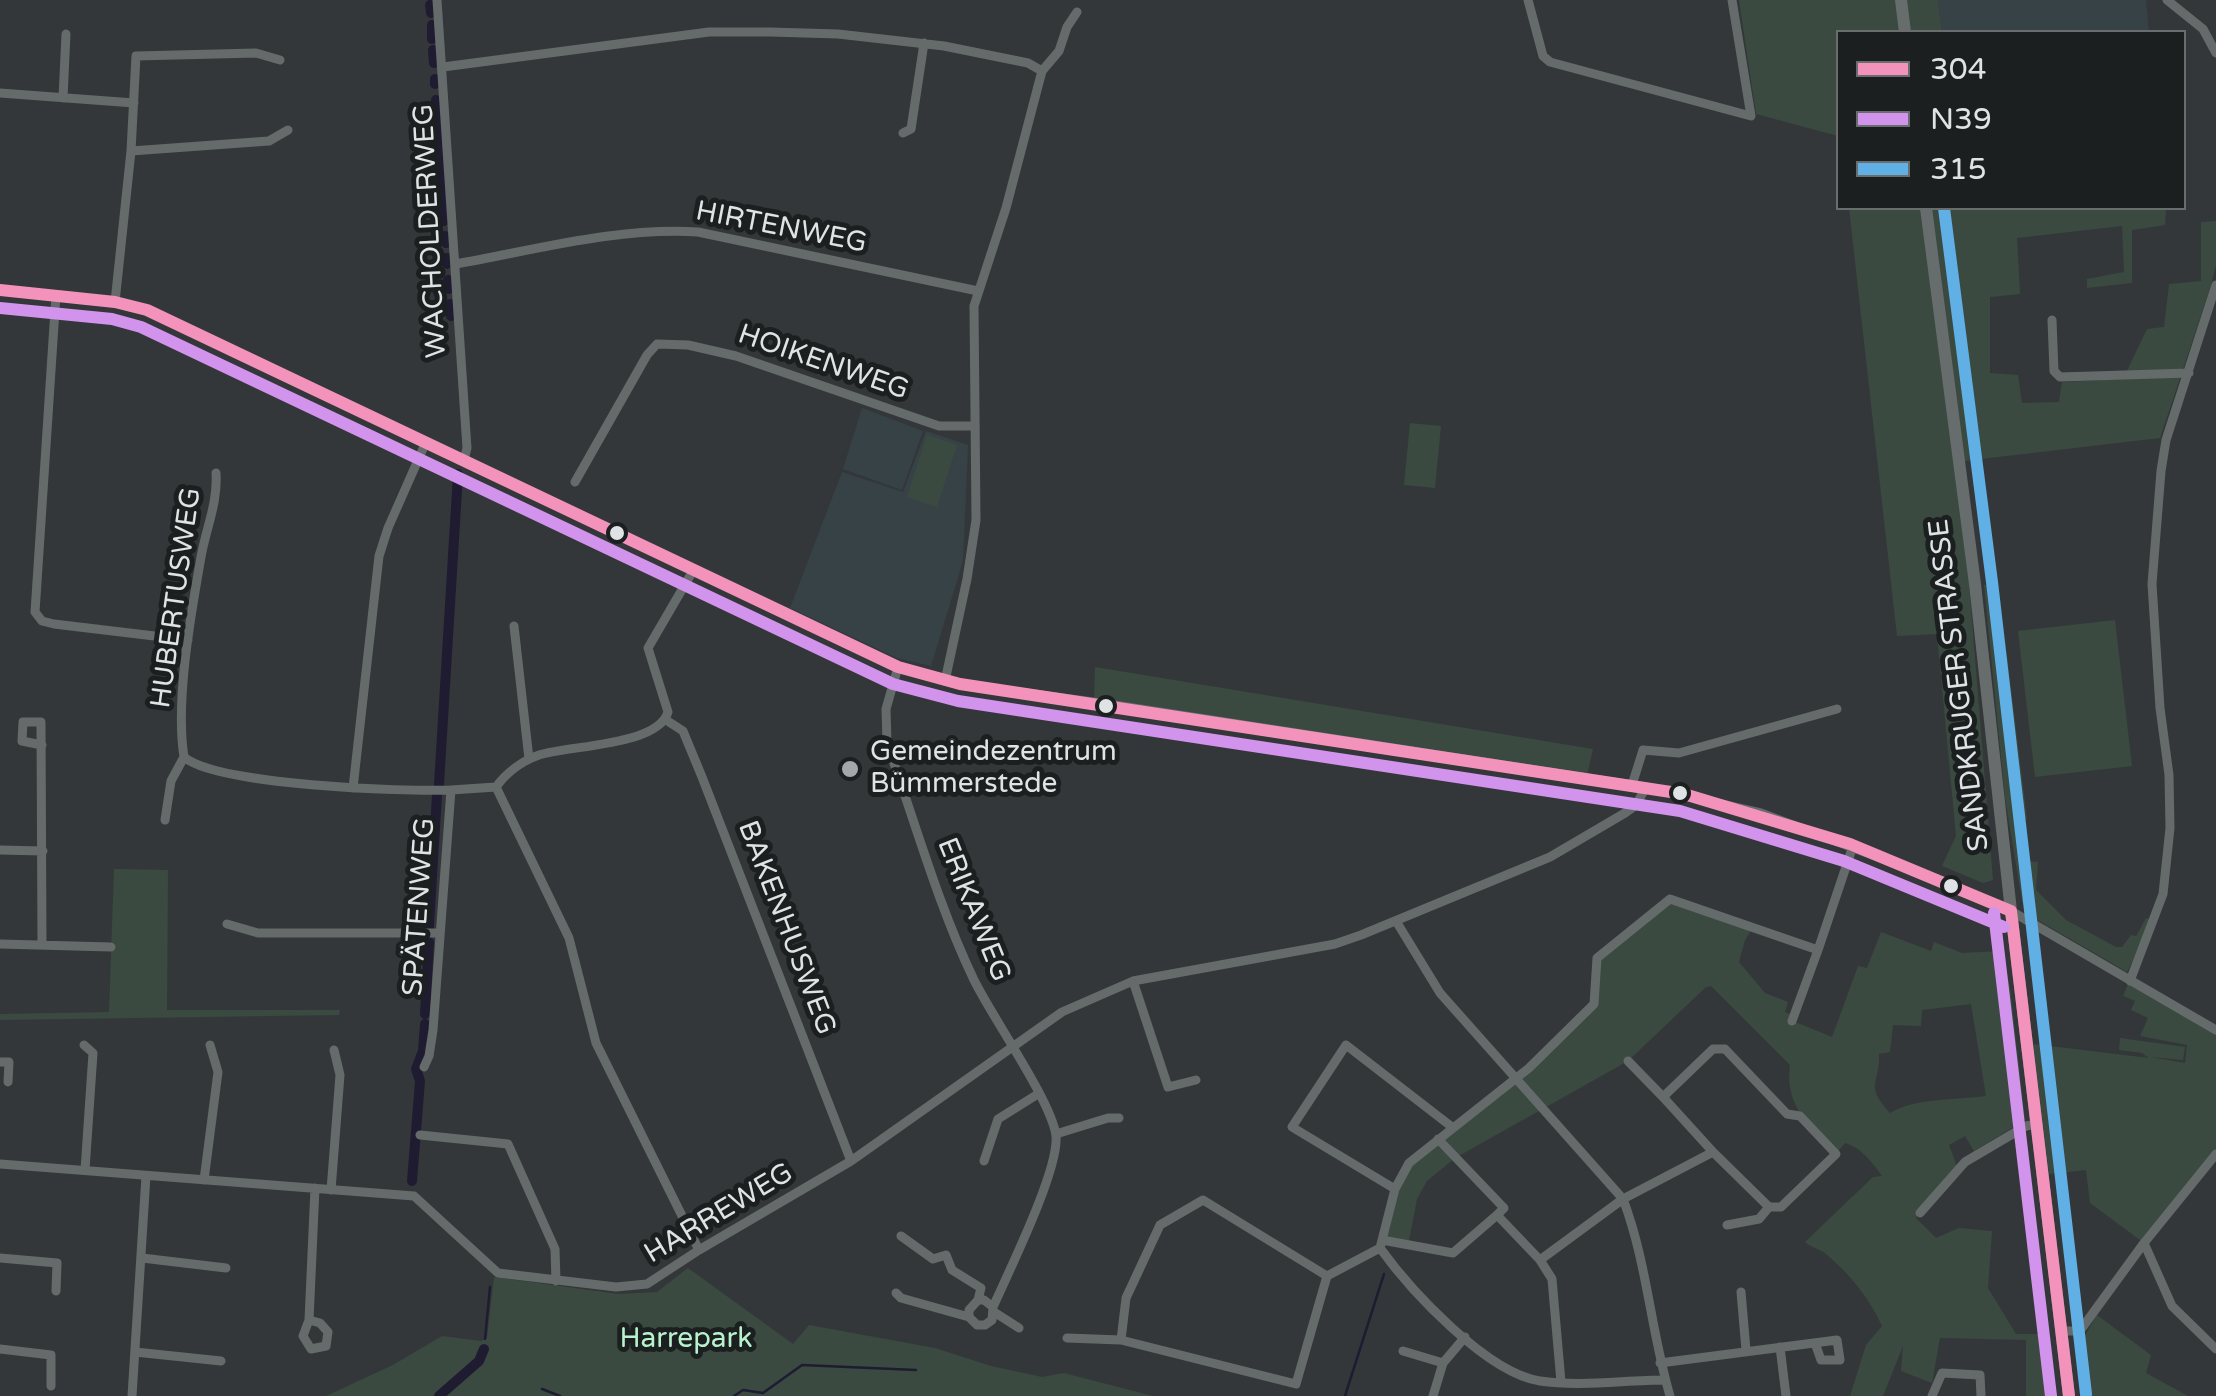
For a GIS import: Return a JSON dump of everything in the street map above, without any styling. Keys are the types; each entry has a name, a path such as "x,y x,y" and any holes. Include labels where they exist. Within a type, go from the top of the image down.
{"street":[{"name":"WACHOLDERWEG","path":"437,0 467,448 464,460"},
{"path":"1528,0 1543,56 1550,62 1751,116 1732,0"},
{"path":"1900,0 1904,30"},
{"path":"2167,0 2202,30 2216,54"},
{"path":"945,681 973,544 973,324 978,291 1006,208 1042,71 1059,51 1077,12"},
{"path":"443,67 709,32 838,34 924,44 1028,63 1042,71"},
{"path":"62,98 66,34"},
{"path":"903,133 911,129 924,44"},
{"path":"115,302 132,151 136,56 256,53 280,60"},
{"path":"0,93 134,103"},
{"path":"132,151 269,141 288,130"},
{"name":"SANDKRUGER STRASSE","path":"1926,210 1975,584 2069,1396"},
{"name":"HIRTENWEG","path":"456,264 636,232 671,230 698,232 978,291"},
{"path":"2130,980 2163,894 2170,828 2152,584 2164,456 2216,284"},
{"path":"0,290 115,302 147,310 898,668 945,681 1632,785 1762,812 2011,911 2216,1030"},
{"path":"56,295 35,612 42,621 54,624 188,640"},
{"path":"2052,320 2056,375"},
{"name":"HOIKENWEG","path":"576,482 646,354 657,344 688,345 736,356 939,426 975,426"},
{"path":"2046,385 2056,375 2189,373"},
{"path":"353,788 379,556 426,442"},
{"name":"HUBERTUSWEG","path":"184,758 180,737 188,640 202,553 218,493 216,473"},
{"path":"694,569 648,648 665,700 666,720 644,734 529,759 510,771 496,787 569,938 596,1043 699,1250"},
{"path":"514,626 529,759"},
{"name":"ERIKAWEG","path":"898,668 886,709 888,743 965,960 1056,1134"},
{"path":"1632,785 1643,750 1679,753 1837,710"},
{"name":"BAKENHUSWEG","path":"666,720 683,731 702,776 852,1161"},
{"path":"42,745 42,945"},
{"path":"165,820 171,781 184,758 203,769 353,788 451,790"},
{"name":"SPÄTENWEG","path":"424,1068 433,1030 451,790 496,787"},
{"name":"HARREWEG","path":"0,1164 414,1196 498,1273 616,1287 647,1284 852,1161 1062,1012 1133,980 1335,944 1396,921 1562,851 1636,805 1646,788"},
{"path":"1792,1020 1853,846"},
{"path":"0,850 43,852"},
{"path":"1665,1380 1542,1381 1512,1373 1490,1360 1398,1274 1381,1244 1395,1189 1409,1163 1518,1078 1594,1004 1596,958 1670,899 1818,950"},
{"path":"1396,921 1440,992 1623,1199 1633,1226 1670,1396"},
{"path":"227,924 258,932 440,933"},
{"path":"0,944 111,947"},
{"path":"1133,980 1168,1087 1196,1080"},
{"path":"84,1045 93,1053 86,1170"},
{"path":"204,1180 218,1072 210,1045"},
{"path":"1395,1189 1292,1127 1346,1045 1452,1127"},
{"path":"1628,1061 1769,1207 1781,1207 1836,1154 1800,1116 1787,1114 1725,1048 1713,1049 1663,1097"},
{"path":"331,1190 340,1075 334,1050"},
{"path":"0,1062 9,1062 8,1082"},
{"path":"984,1161 998,1119 1038,1094"},
{"path":"896,1293 901,1298 969,1316 977,1325 992,1320 1052,1166 1056,1134 1119,1118"},
{"path":"1920,1213 1965,1162 2026,1126 2038,1124"},
{"path":"420,1134 508,1144 555,1248 556,1280"},
{"path":"1067,1338 1121,1340 1296,1384 1328,1276 1381,1244 1452,1253 1504,1208 1438,1140"},
{"path":"1540,1260 1623,1199 1713,1152"},
{"path":"2060,1331 2076,1332 2082,1328 2216,1154"},
{"path":"132,1396 146,1176"},
{"path":"309,1320 315,1188"},
{"path":"1121,1340 1126,1298 1160,1225 1203,1200 1328,1276"},
{"path":"1727,1225 1759,1218 1769,1207"},
{"path":"1497,1215 1540,1260 1552,1279 1562,1382"},
{"path":"901,1236 933,1259 946,1255 952,1270 980,1288 969,1316"},
{"path":"2144,1243 2172,1306 2216,1349"},
{"path":"0,1258 57,1263 56,1291"},
{"path":"142,1258 226,1268"},
{"path":"1741,1292 1746,1350"},
{"path":"978,1300 990,1302 994,1310 1019,1328"},
{"path":"1433,1396 1444,1363 1465,1337"},
{"path":"1660,1363 1815,1343"},
{"path":"1780,1347 1786,1396"},
{"path":"0,1349 51,1355 51,1386"},
{"path":"1403,1351 1444,1363"},
{"path":"135,1352 221,1361"},
{"path":"1932,1396 1942,1373 1980,1375 1981,1396"}],"shaded area":[{"path":"1938,0 2146,0 2149,30 1942,30"},
{"path":"862,408 923,431 902,490 843,469"},
{"path":"926,431 968,445 963,561 931,666 897,658 790,608 842,472 903,492"}],"green space":[{"path":"1739,0 1938,0 1942,30 1836,30 1836,135 1756,114"},
{"path":"1849,210 2166,210 2165,225 2132,230 2132,283 2087,288 2087,279 2124,272 2122,226 2017,238 2020,294 1990,297 1990,373 2018,375 2022,403 2059,402 2062,382 2123,379 2147,329 2164,327 2169,284 2201,281 2201,222 2216,221 2216,265 2211,285 2160,438 1964,461 1969,584 1993,880 1983,883 1942,866 1956,836 1937,634 1897,636"},
{"path":"1410,423 1441,426 1435,488 1404,485"},
{"path":"927,435 957,445 937,507 907,497"},
{"path":"1998,583 2027,819 2021,820 2021,834 2027,836 2028,861 2038,862 2036,890 2066,920 2116,947 2122,947 2131,935 2136,936 2146,918 2153,921 2127,972 2029,915 2022,901 2005,798 1984,585"},
{"path":"2115,620 2132,766 2035,777 2018,631"},
{"path":"1095,667 1593,749 1586,780 1094,702"},
{"path":"114,869 168,870 167,1010 340,1010 339,1015 0,1020 0,1014 109,1012"},
{"path":"1670,899 1754,926 1739,962 1765,993 1788,1002 1785,1012 1794,1016 1793,1021 1832,1037 1858,966 1867,968 1881,932 1931,951 1934,942 1962,953 2002,951 2010,987 2025,1120 1974,1151 1965,1136 1949,1145 1958,1169 1916,1218 1936,1238 1959,1228 1992,1231 1988,1288 2016,1334 2046,1334 2056,1396 2026,1396 2026,1340 1940,1338 1932,1383 1901,1371 1903,1346 1883,1396 1850,1396 1866,1345 1882,1326 1851,1278 1826,1254 1805,1242 1873,1177 1882,1176 1857,1148 1845,1143 1836,1154 1817,1134 1795,1104 1790,1065 1711,986 1628,1061 1455,1158 1427,1181 1417,1199 1408,1246 1382,1240 1395,1189 1409,1163 1488,1102 1594,1004 1597,958","holes":["1971,1004 1986,1096 1923,1102 1890,1113 1877,1096 1875,1084 1879,1054 1890,1052 1893,1025 1921,1026 1922,1010"]},
{"path":"2128,984 2216,1032 2216,1154 2144,1243 2090,1203 2086,1170 2049,1174 2033,1044 2149,1058 2142,1053 2119,1050 2120,1038 2185,1047 2183,1060 2150,1057 2185,1063 2187,1045 2140,1036 2148,1018 2131,1010 2135,1001 2123,996"},
{"name":"Harrepark","path":"688,1268 793,1344 809,1325 935,1348 1042,1377 1064,1373 1153,1396 326,1396 393,1365 442,1336 481,1341 487,1338 494,1277 618,1294 657,1292"},
{"path":"2097,1315 2151,1355 2146,1373 2188,1396 2086,1396 2080,1344"}],"waterway":[{"path":"430,5 431,13"},
{"path":"432,25 432,39"},
{"path":"433,50 434,63"},
{"path":"435,79 435,84"},
{"path":"436,100 444,221"},
{"path":"445,236 446,243"},
{"path":"447,258 447,264"},
{"path":"448,280 449,289"},
{"path":"450,304 451,316"},
{"path":"439,784 458,474"},
{"path":"429,926 437,795"},
{"path":"425,1014 429,942"},
{"path":"412,1181 420,1081 416,1069 423,1051 425,1024"},
{"path":"1345,1396 1384,1274"},
{"path":"485,1339 490,1287"},
{"path":"439,1396 479,1361 484,1349"},
{"path":"734,1396 743,1390 763,1393 802,1365 916,1370"},
{"path":"542,1389 560,1396"}],"transit line":[{"name":"315","path":"1944,210 1992,582 2086,1394"},
{"name":"304","path":"0,290 115,302 147,310 898,667 960,684 1684,794 1850,844 2011,911"},
{"name":"N39","path":"0,308 112,319 141,327 893,684 958,701 1680,811 1844,861 2004,927"},
{"name":"304","path":"2011,911 2069,1396"},
{"name":"N39","path":"1994,913 2051,1396"}],"place":[{"name":"Gemeindezentrum Bümmerstede","path":"850,769"}]}
